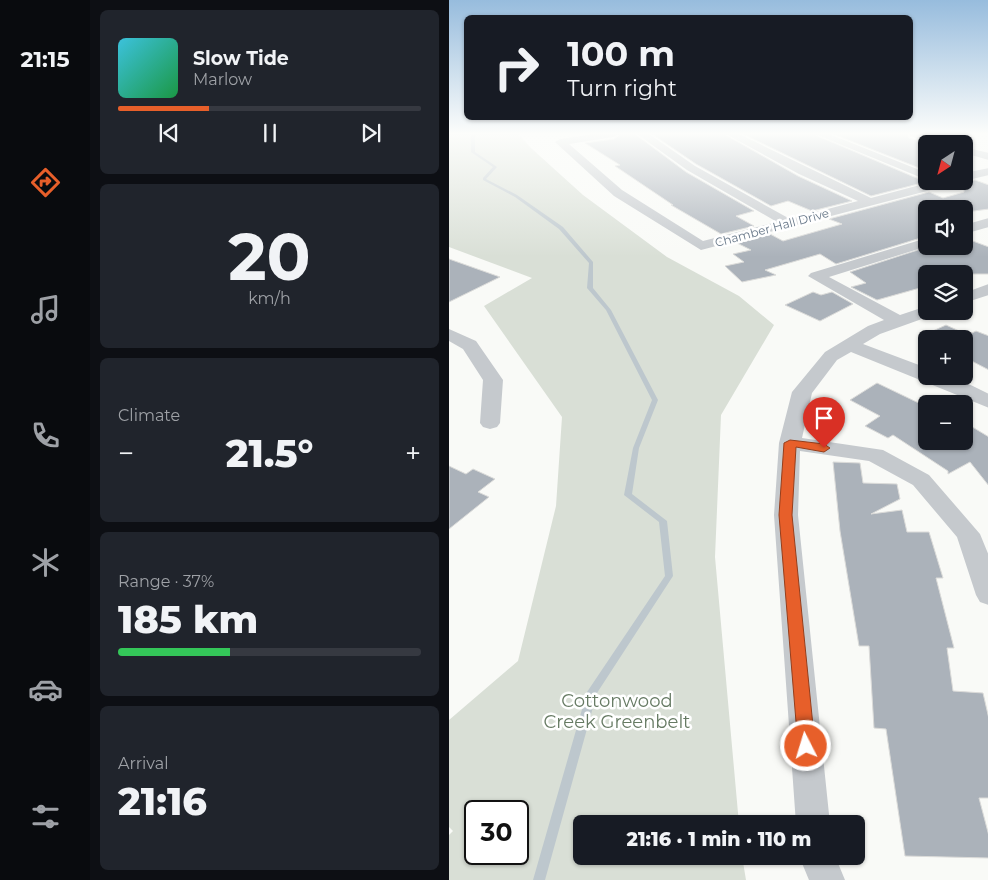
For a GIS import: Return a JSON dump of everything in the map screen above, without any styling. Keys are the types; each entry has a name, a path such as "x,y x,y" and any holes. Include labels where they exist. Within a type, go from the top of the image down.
{"street":[{"name":"Chamber Hall Drive","path":"598,175 618,193 701,246 918,189"},
{"path":"703,175 788,223"},
{"path":"810,175 870,202"},
{"path":"973,227 988,222"},
{"path":"898,321 816,276 918,245"},
{"path":"973,294 988,289"},
{"path":"973,300 988,307"},
{"path":"812,815 786,515 790,443 802,392 831,356 874,330 918,314"},
{"path":"449,334 470,345 493,380 490,423"},
{"path":"849,345 918,372"},
{"path":"951,385 988,402"},
{"path":"790,443 875,455 921,480 968,534 988,595"},
{"path":"821,865 827,880"}],"green space":[{"name":"Cottonwood Creek Greenbelt","path":"449,175 561,175 583,195 667,257 739,296 774,325 721,415 715,557 738,815 573,815 573,865 744,865 746,880 449,880 449,835 453,831 449,827 449,720 518,661 556,506 562,417 484,306 532,278 449,247"}],"building":[{"path":"628,175 691,175 754,211 736,216 754,226 721,234 671,205 673,205"},
{"path":"716,175 796,175 852,201 812,211 788,201 771,206"},
{"path":"828,175 910,175 918,179 918,184 871,196"},
{"path":"973,181 989,185 989,209 973,211 973,200 918,200 918,239 836,264 820,254 765,270 776,275 742,282 725,266 744,262 733,254 751,250 737,243 770,234 783,241 842,224 829,219 929,192 943,198 964,192 964,190 973,190"},
{"path":"973,241 989,247 989,274 973,274 973,265 918,265 918,289 877,300 851,287 866,283 850,272 918,250 918,255 973,255"},
{"path":"449,259 500,277 449,302"},
{"path":"813,292 821,295 832,292 853,304 820,321 785,305"},
{"path":"946,325 957,330 935,330"},
{"path":"976,331 989,336 989,370 973,362 973,332"},
{"path":"877,383 918,403 918,450 973,450 973,427 989,437 989,486 970,462 948,474 948,471 893,435 888,438 865,426 880,416 850,400"},
{"path":"833,462 860,463 863,483 897,484 900,499 871,514 902,510 907,532 929,532 943,578 936,578 954,648 947,648 953,691 983,693 989,719 989,798 979,798 989,836 989,858 905,856 886,729 874,728 869,646 859,646 840,531"},
{"path":"449,466 466,474 473,469 495,479 478,492 489,497 449,529"}],"waterway":[{"path":"488,175 484,179 516,196 561,228 591,263 590,288 608,310 655,400 636,448 628,495 663,521 669,576 592,692 539,880"}],"route":[{"path":"806,746 786,515 790,443 824,448"}]}
